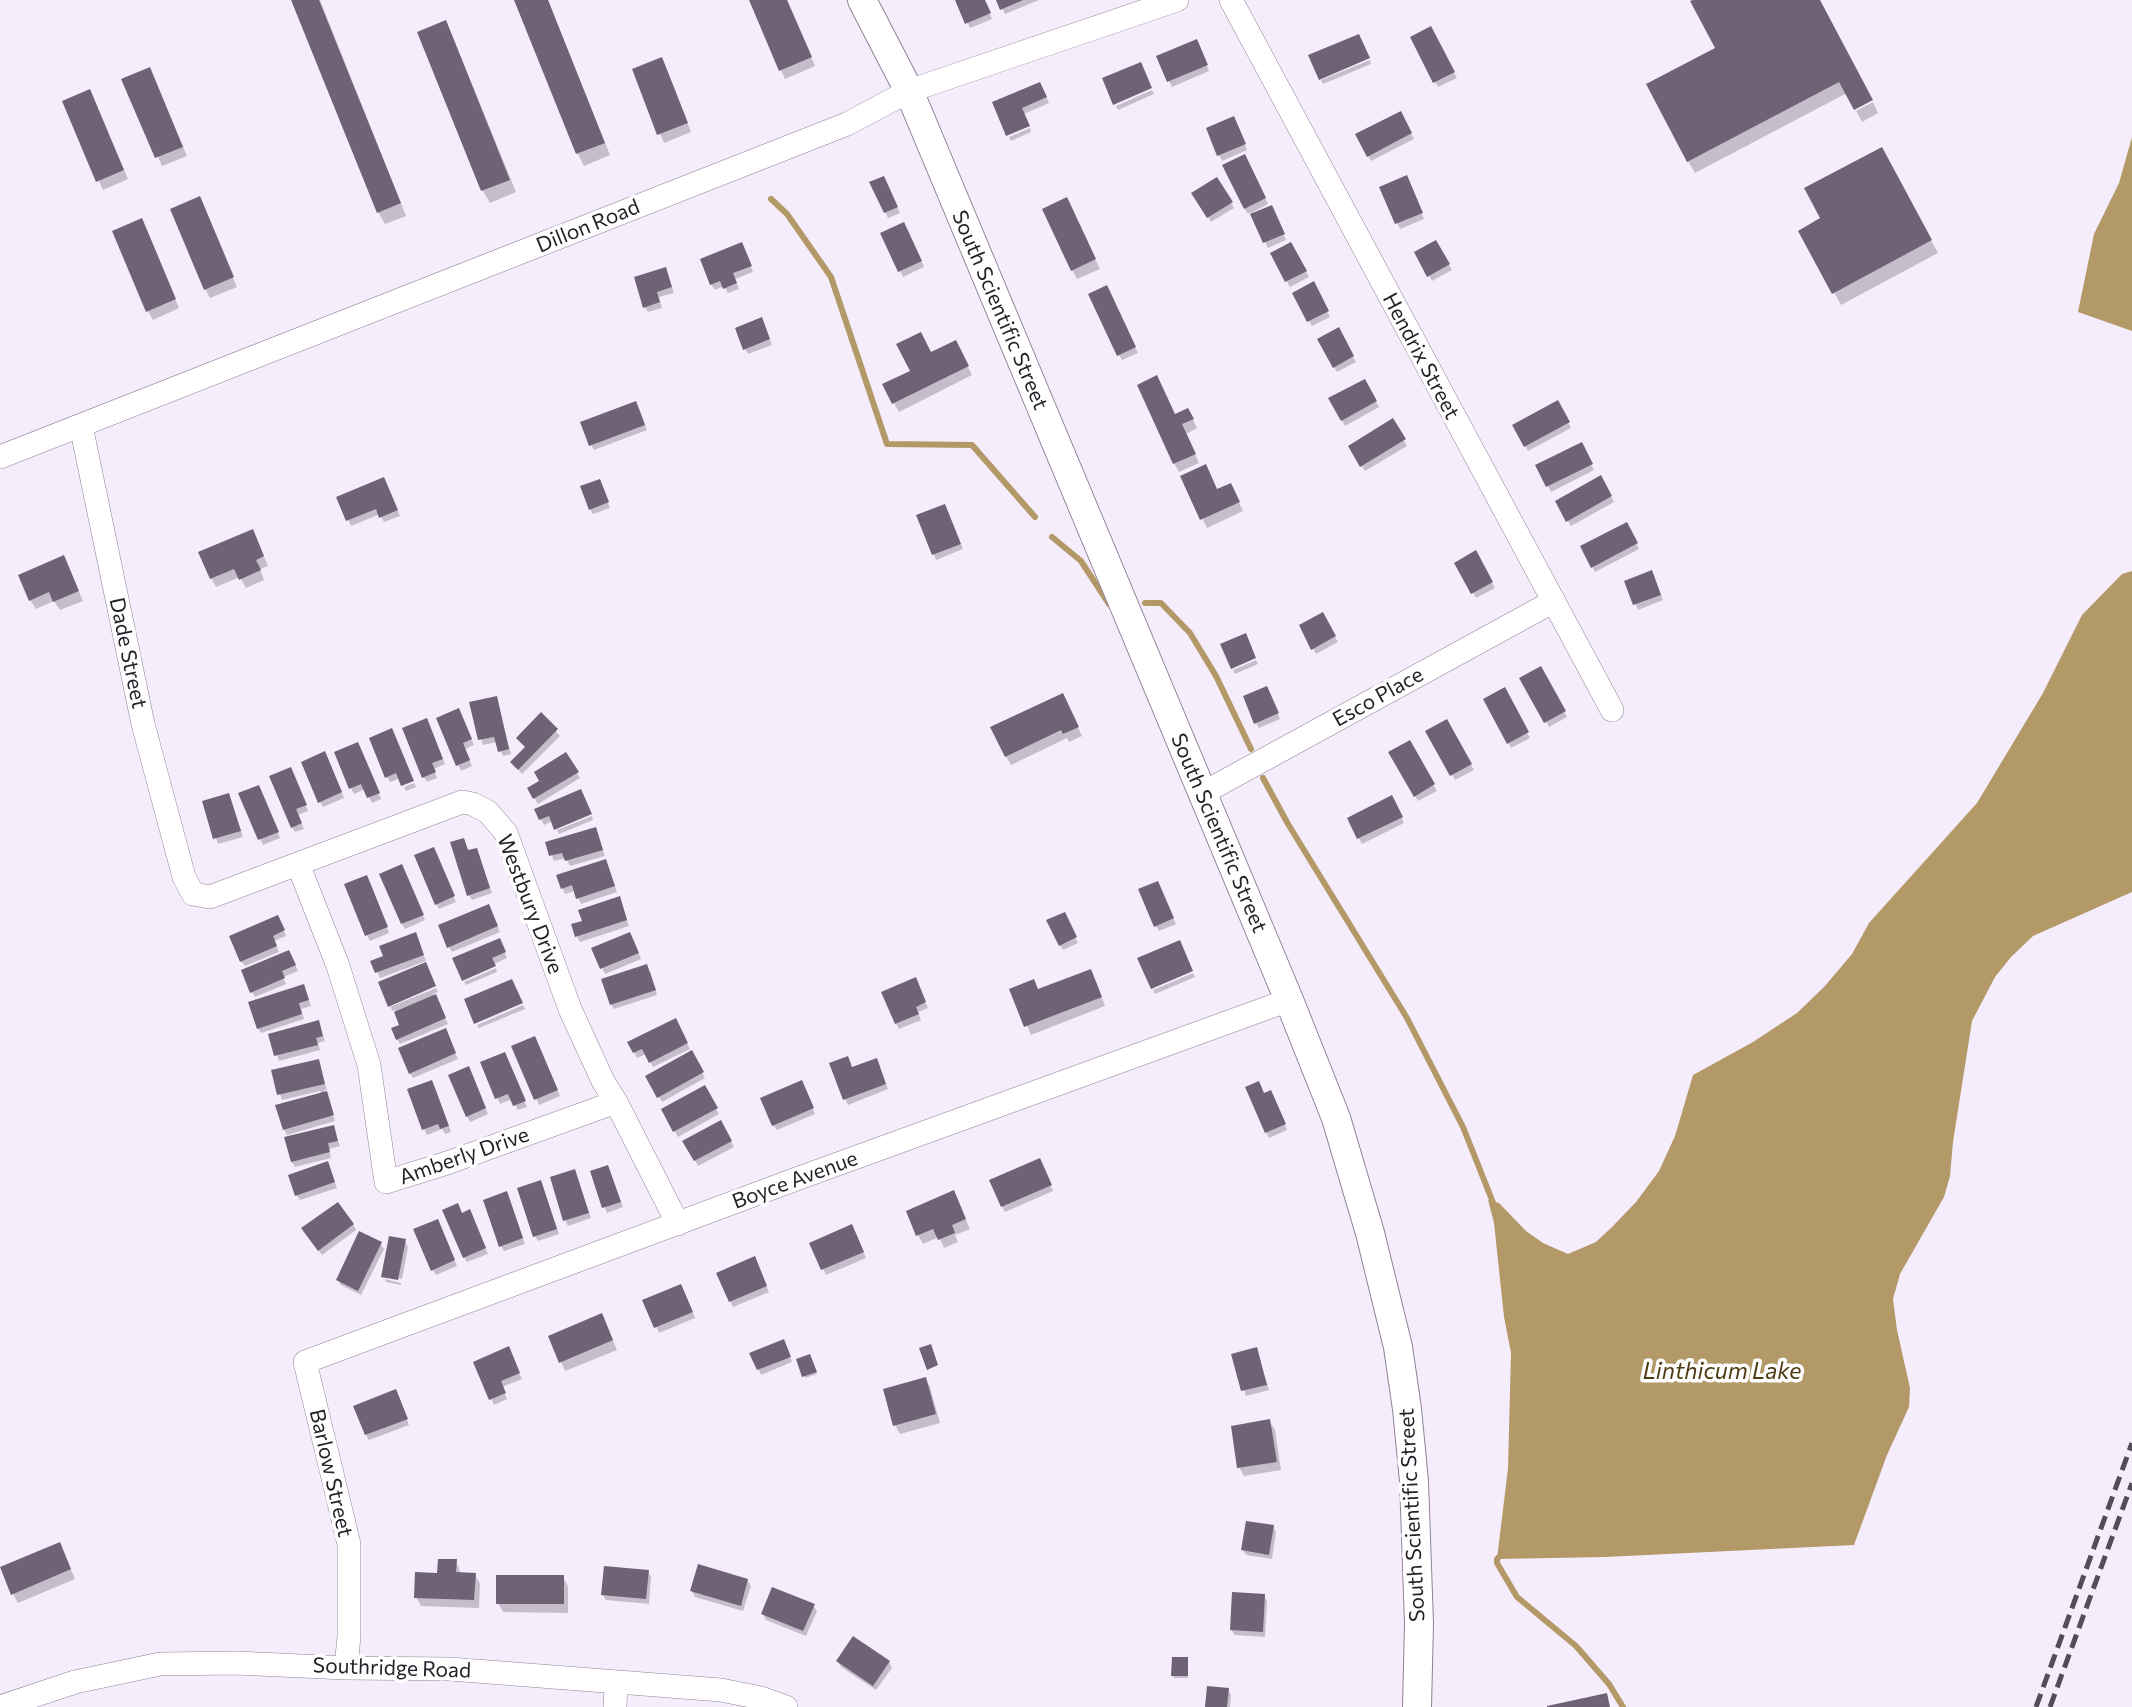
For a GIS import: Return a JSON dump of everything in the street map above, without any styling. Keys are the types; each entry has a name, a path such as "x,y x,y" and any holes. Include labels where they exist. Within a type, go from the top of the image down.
{"street":[{"name":"South Scientific Street","path":"862,0 909,92 1336,1118 1370,1233 1398,1346 1414,1480 1419,1623 1417,1707"},
{"name":"Dillon Road","path":"0,457 847,124 909,92 1177,0"},
{"name":"Hendrix Street","path":"1231,0 1612,710"},
{"name":"Dade Street","path":"81,426 143,724 184,877"},
{"name":"Esco Place","path":"1203,793 1554,601"},
{"name":"Westbury Drive","path":"184,877 193,894 210,897 462,802 488,812 506,834 570,1009 603,1081 678,1224"},
{"name":"Amberly Drive","path":"298,864 338,966 369,1065 386,1182 616,1102"},
{"name":"Boyce Avenue","path":"305,1364 803,1177 1289,1000"},
{"name":"Barlow Street","path":"305,1364 349,1544 349,1636 346,1668"},
{"name":"Southridge Road","path":"0,1707 75,1682 160,1664 236,1662 346,1668 450,1669 721,1690 761,1698 786,1707"},
{"path":"615,1707 616,1682"}],"water":[{"path":"2132,137 2132,331 2078,312 2094,234 2119,183"},
{"name":"Linthicum Lake","path":"2132,571 2132,892 2033,936 1995,977 1972,1021 1950,1176 1944,1197 1900,1274 1893,1299 1910,1388 1909,1407 1887,1455 1854,1545 1605,1557 1497,1559 1508,1468 1511,1353 1504,1317 1494,1223 1488,1200 1499,1203 1526,1231 1543,1243 1568,1254 1596,1242 1612,1227 1636,1202 1659,1171 1675,1136 1693,1075 1753,1042 1797,1013 1824,987 1852,954 1869,923 1977,803 2043,693 2082,615 2122,574"}],"building":[{"path":"291,0 319,0 401,203 377,213"},
{"path":"514,0 548,0 605,143 576,154"},
{"path":"749,0 787,0 812,57 779,71"},
{"path":"955,0 985,0 991,13 965,24"},
{"path":"996,0 1023,0 1000,10"},
{"path":"1820,0 1873,100 1854,110 1839,82 1687,162 1646,84 1715,48 1690,1"},
{"path":"446,20 510,180 481,191 417,32"},
{"path":"1431,26 1455,72 1433,83 1410,37"},
{"path":"1359,34 1370,58 1319,80 1308,55"},
{"path":"1197,39 1208,65 1167,82 1156,56"},
{"path":"662,57 688,123 657,135 632,69"},
{"path":"1141,62 1152,88 1113,105 1102,78"},
{"path":"150,67 183,147 155,158 121,79"},
{"path":"1040,82 1047,97 1022,108 1030,126 1006,136 992,102"},
{"path":"90,89 124,170 96,182 62,101"},
{"path":"1401,111 1412,133 1367,157 1355,134"},
{"path":"1234,116 1246,144 1217,156 1206,128"},
{"path":"1882,147 1932,240 1832,294 1798,231 1820,218 1804,188"},
{"path":"1245,154 1266,198 1244,209 1222,165"},
{"path":"1407,175 1423,213 1395,224 1379,187"},
{"path":"884,176 898,207 884,213 869,182"},
{"path":"1217,177 1233,202 1207,218 1191,193"},
{"path":"200,196 234,277 204,290 170,209"},
{"path":"1067,197 1096,259 1071,271 1042,209"},
{"path":"1272,205 1285,234 1263,243 1250,214"},
{"path":"142,218 176,299 146,312 112,231"},
{"path":"904,222 922,261 898,272 880,233"},
{"path":"1436,240 1450,264 1427,277 1414,252"},
{"path":"742,242 752,266 733,273 737,283 723,289 720,281 710,285 700,259"},
{"path":"1291,242 1307,271 1285,282 1270,253"},
{"path":"666,267 672,287 657,292 660,302 643,308 634,277"},
{"path":"1314,281 1329,311 1307,322 1292,293"},
{"path":"1107,285 1136,347 1117,356 1088,294"},
{"path":"762,317 770,339 743,350 735,328"},
{"path":"1339,327 1354,356 1333,368 1317,339"},
{"path":"921,332 931,352 956,340 969,366 892,404 882,384 910,371 896,344"},
{"path":"1157,375 1175,414 1188,408 1194,419 1182,424 1196,454 1173,464 1137,385"},
{"path":"1365,379 1377,401 1341,421 1328,398"},
{"path":"1558,400 1570,422 1524,447 1512,425"},
{"path":"636,401 645,425 589,446 580,422"},
{"path":"1393,418 1406,439 1360,467 1348,446"},
{"path":"1582,442 1593,464 1546,487 1535,465"},
{"path":"1206,464 1217,489 1231,483 1240,502 1200,520 1180,476"},
{"path":"1601,475 1612,496 1566,522 1555,501"},
{"path":"384,477 398,510 379,518 376,509 346,521 336,497"},
{"path":"600,479 609,502 589,510 580,486"},
{"path":"945,504 961,544 932,555 916,515"},
{"path":"1627,522 1638,543 1591,568 1580,546"},
{"path":"253,529 264,556 256,560 261,570 239,580 234,569 210,579 198,552"},
{"path":"1476,550 1493,582 1471,594 1454,563"},
{"path":"64,555 79,591 53,602 49,592 29,601 18,575"},
{"path":"1652,570 1661,595 1633,605 1624,581"},
{"path":"1323,612 1336,636 1311,650 1299,625"},
{"path":"1246,633 1256,658 1231,669 1220,644"},
{"path":"1541,666 1566,711 1544,723 1519,678"},
{"path":"1267,686 1279,713 1254,724 1243,696"},
{"path":"1505,687 1529,732 1507,744 1483,699"},
{"path":"1063,693 1079,727 1063,734 1061,730 1005,757 990,727"},
{"path":"497,696 509,749 498,752 494,737 478,740 469,702"},
{"path":"459,708 472,739 463,743 470,760 456,766 436,718"},
{"path":"541,712 558,729 518,770 510,762 525,747 516,738"},
{"path":"427,718 443,759 432,763 436,772 422,778 402,728"},
{"path":"1447,719 1472,764 1450,776 1425,731"},
{"path":"392,728 414,781 401,786 396,773 385,778 369,738"},
{"path":"1410,740 1435,784 1414,797 1388,752"},
{"path":"358,742 380,793 367,798 361,784 349,789 334,752"},
{"path":"325,751 342,792 318,803 301,762"},
{"path":"566,752 579,772 533,799 527,788 539,781 534,772"},
{"path":"291,767 307,805 296,809 302,823 291,828 269,776"},
{"path":"259,785 279,832 258,840 238,793"},
{"path":"581,789 592,814 554,830 549,816 539,820 534,809"},
{"path":"229,793 241,831 213,839 202,801"},
{"path":"1392,795 1403,817 1357,839 1347,818"},
{"path":"596,827 603,850 565,861 562,853 549,856 545,842"},
{"path":"464,838 468,850 477,848 490,888 467,896 450,842"},
{"path":"434,847 455,896 435,905 414,855"},
{"path":"606,859 615,886 576,899 572,885 561,889 556,875"},
{"path":"402,864 424,915 401,924 379,874"},
{"path":"367,875 388,927 365,936 344,884"},
{"path":"1158,881 1174,918 1154,927 1138,889"},
{"path":"620,896 627,920 575,937 571,924 582,921 578,910"},
{"path":"489,904 498,926 447,948 438,925"},
{"path":"1065,912 1077,937 1059,946 1046,920"},
{"path":"278,915 285,930 273,936 277,946 240,962 229,936"},
{"path":"416,932 424,955 375,973 370,961 383,956 379,946"},
{"path":"630,932 639,953 600,969 591,948"},
{"path":"500,938 506,952 492,958 496,966 462,981 452,958"},
{"path":"1180,940 1193,971 1151,989 1137,958"},
{"path":"289,950 296,965 282,971 285,978 250,993 241,970"},
{"path":"426,962 436,986 388,1007 378,982"},
{"path":"647,964 656,990 610,1005 601,979"},
{"path":"1091,969 1102,997 1024,1027 1009,989 1034,979 1038,989"},
{"path":"916,977 926,1002 916,1007 919,1014 895,1024 881,992"},
{"path":"512,979 523,1003 474,1024 464,999"},
{"path":"304,984 309,1000 299,1003 302,1014 257,1029 248,1002"},
{"path":"436,994 446,1018 396,1040 391,1028 399,1025 394,1012"},
{"path":"676,1018 688,1043 649,1063 642,1049 633,1053 627,1042"},
{"path":"319,1020 323,1036 316,1038 318,1045 274,1056 268,1034"},
{"path":"446,1028 456,1053 409,1074 398,1048"},
{"path":"535,1036 558,1090 534,1100 511,1046"},
{"path":"692,1050 704,1072 657,1098 645,1076"},
{"path":"505,1052 526,1101 513,1106 508,1094 495,1099 480,1062"},
{"path":"848,1056 852,1067 877,1058 886,1084 843,1100 829,1063"},
{"path":"319,1059 325,1084 277,1095 271,1070"},
{"path":"469,1066 486,1108 466,1117 448,1075"},
{"path":"432,1080 449,1126 440,1129 438,1124 422,1130 407,1089"},
{"path":"802,1080 814,1108 772,1126 760,1098"},
{"path":"1259,1081 1264,1093 1271,1090 1286,1124 1265,1133 1245,1087"},
{"path":"705,1085 718,1108 673,1132 661,1109"},
{"path":"327,1091 334,1115 283,1130 275,1105"},
{"path":"721,1120 732,1141 694,1161 682,1141"},
{"path":"334,1125 338,1141 328,1143 330,1152 291,1162 284,1137"},
{"path":"1040,1158 1052,1185 1001,1207 989,1180"},
{"path":"328,1161 335,1182 295,1196 288,1175"},
{"path":"608,1165 621,1202 602,1208 590,1171"},
{"path":"575,1169 589,1213 563,1221 550,1177"},
{"path":"541,1180 557,1229 533,1237 517,1188"},
{"path":"954,1190 966,1219 952,1225 955,1233 938,1240 933,1229 916,1236 906,1211"},
{"path":"507,1191 523,1238 499,1247 483,1200"},
{"path":"338,1202 354,1224 318,1251 301,1228"},
{"path":"458,1203 462,1213 470,1209 486,1248 463,1258 442,1210"},
{"path":"438,1219 455,1260 431,1271 413,1229"},
{"path":"852,1224 864,1252 821,1270 809,1243"},
{"path":"359,1231 382,1242 358,1291 336,1280"},
{"path":"389,1236 406,1239 398,1280 381,1277"},
{"path":"755,1256 767,1286 729,1302 716,1273"},
{"path":"681,1284 693,1312 654,1328 642,1300"},
{"path":"602,1313 613,1340 559,1363 548,1336"},
{"path":"784,1339 791,1357 757,1370 749,1353"},
{"path":"931,1344 938,1365 927,1370 919,1348"},
{"path":"509,1346 520,1373 501,1381 506,1393 489,1400 473,1362"},
{"path":"1257,1347 1267,1385 1241,1391 1231,1354"},
{"path":"810,1354 817,1372 802,1377 796,1359"},
{"path":"926,1377 936,1414 893,1426 883,1389"},
{"path":"396,1389 408,1419 365,1435 353,1406"},
{"path":"1270,1419 1277,1462 1237,1468 1231,1426"},
{"path":"1246,1521 1274,1525 1269,1555 1241,1550"},
{"path":"60,1542 71,1569 11,1595 0,1567"},
{"path":"438,1559 457,1559 456,1572 476,1573 474,1600 414,1598 415,1572 437,1573"},
{"path":"698,1564 748,1579 741,1606 690,1591"},
{"path":"604,1566 649,1570 646,1599 601,1595"},
{"path":"496,1575 564,1575 564,1604 496,1604"},
{"path":"772,1587 815,1604 803,1631 761,1614"},
{"path":"1232,1592 1265,1594 1263,1632 1230,1630"},
{"path":"853,1636 890,1661 873,1686 836,1661"},
{"path":"1172,1657 1188,1657 1188,1676 1171,1676"},
{"path":"1207,1686 1229,1688 1227,1707 1205,1707"},
{"path":"1607,1693 1610,1707 1547,1707 1547,1706"}],"waterway":[{"path":"771,199 787,214 831,277 887,444 972,445 1035,517"},
{"path":"1052,537 1081,561 1109,604"},
{"path":"1145,603 1161,603 1190,633 1216,676 1251,749"},
{"path":"1263,778 1288,824 1407,1018 1463,1127 1494,1205"},
{"path":"1501,1555 1497,1563 1517,1597 1576,1646 1609,1684 1623,1707"}],"railway":[{"path":"2036,1707 2132,1443"},
{"path":"2050,1707 2132,1483"}]}
